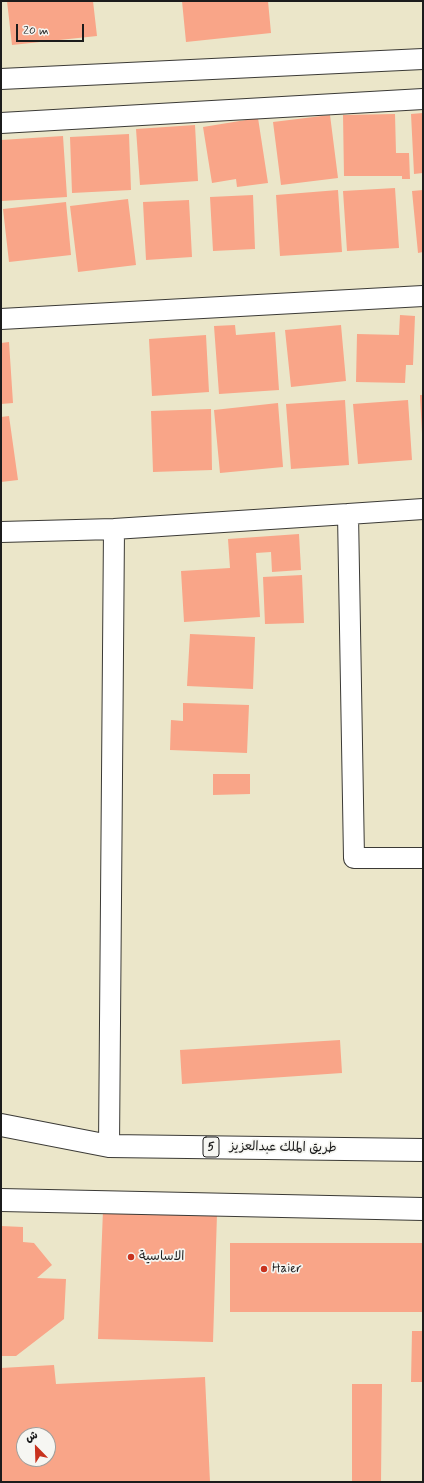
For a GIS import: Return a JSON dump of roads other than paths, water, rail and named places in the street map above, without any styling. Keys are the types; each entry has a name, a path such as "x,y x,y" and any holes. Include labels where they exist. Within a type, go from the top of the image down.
{"highway":[{"name":"طريق الملك عبدالعزيز","path":"1,1125 109,1146 423,1150"},
{"path":"1,1200 423,1209"}],"street":[{"path":"1,79 423,59"},
{"path":"1,123 423,99"},
{"path":"1,320 423,296"},
{"path":"1,532 114,529 423,509"},
{"path":"348,514 354,858 423,858"},
{"path":"109,1146 114,529"}],"place":[{"name":"الاساسية","path":"131,1257"},
{"name":"Haier","path":"264,1269"}]}
